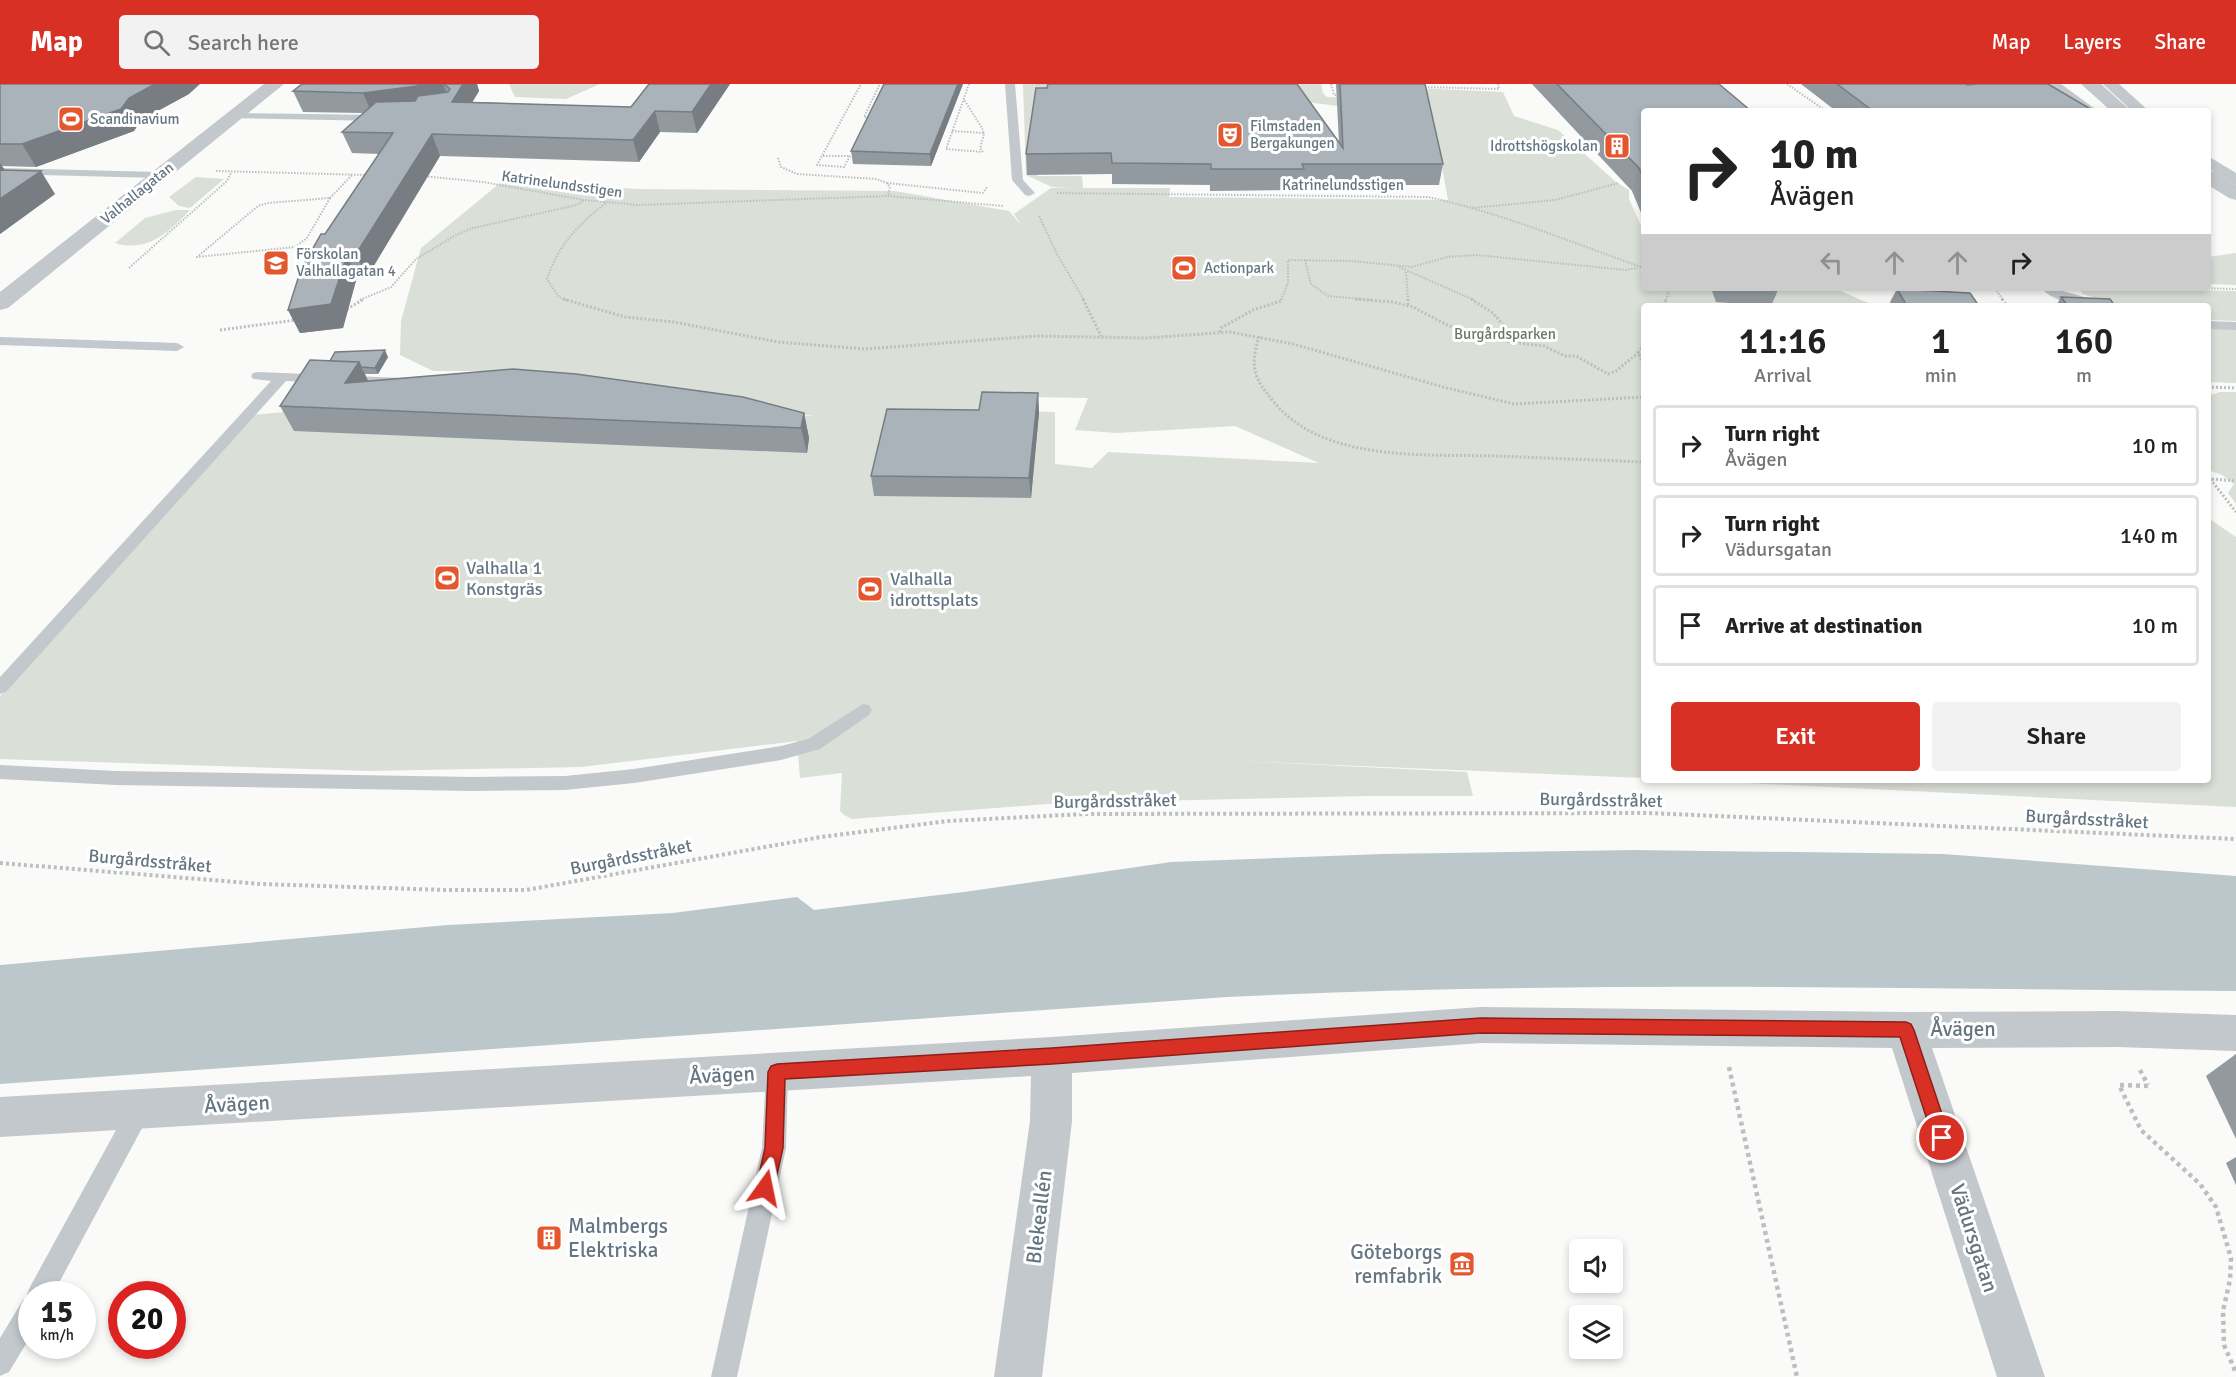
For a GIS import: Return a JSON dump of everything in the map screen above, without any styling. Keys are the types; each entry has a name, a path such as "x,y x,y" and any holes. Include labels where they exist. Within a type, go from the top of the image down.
{"street":[{"name":"Valhallagatan","path":"0,303 275,84"},
{"path":"2049,84 2085,108"},
{"path":"2090,84 2118,108"},
{"path":"2110,84 2138,108"},
{"path":"2211,163 2236,180"},
{"path":"2211,179 2236,194"},
{"name":"Åvägen","path":"0,1117 1052,1056 1481,1025 1906,1030 2117,1029 2236,1033"},
{"name":"Vädursgatan","path":"1906,1030 2021,1377"},
{"name":"Blekeallén","path":"1018,1377 1051,1121 1052,1056"}],"lane":[{"path":"1010,84 1018,180 1031,198"},
{"path":"234,116 371,119 392,117"},
{"path":"0,172 159,175"},
{"path":"2052,291 2060,296 2088,303"},
{"path":"2211,325 2236,326"},
{"path":"0,341 177,347"},
{"path":"258,376 414,382"},
{"path":"0,688 282,377"},
{"path":"0,772 140,779 472,784 565,783 634,776 781,753 814,744 863,710"},
{"path":"724,1377 774,1148 777,1072"},
{"path":"47,1281 105,1179 140,1109"},
{"path":"0,1363 18,1333"}],"path":[{"path":"824,156 850,156 844,167 817,165 824,156 861,84"},
{"path":"875,117 864,117 880,84"},
{"path":"969,84 946,149 982,152"},
{"path":"1331,84 1334,95 1342,96"},
{"path":"1420,86 1499,89 1498,84"},
{"path":"1787,84 1822,108"},
{"path":"952,131 984,133"},
{"path":"778,158 781,167 797,174 876,179 889,183 983,193 987,187"},
{"path":"213,171 374,175"},
{"path":"129,268 227,181 231,172"},
{"path":"330,198 268,203 258,206 197,257 295,247 306,238 330,198 353,175"},
{"name":"Katrinelundsstigen","path":"417,176 483,182 584,200 638,205 888,196 1005,206 1031,198 1428,197 1472,208 1641,268"},
{"path":"889,183 896,176"},
{"path":"925,186 930,180"},
{"path":"888,196 889,183"},
{"path":"1472,208 1554,200 1619,183"},
{"path":"956,190 961,184"},
{"path":"1031,198 1057,254 1094,318 1101,336"},
{"path":"344,313 360,300 395,285 410,265 427,251 458,234 473,228 577,205 584,200"},
{"path":"606,203 565,238 553,258 547,279 559,297 592,309 778,342 840,348 1036,336 1146,338 1220,332 1259,336 1443,387 1514,404 1641,397"},
{"path":"1220,332 1221,328 1253,310 1281,301 1288,283 1288,261 1352,261 1412,267 1447,257 1476,255 1626,270 1641,268"},
{"path":"1305,260 1311,284 1328,296 1393,302 1408,306 1486,339 1544,346 1565,356 1576,356 1608,374 1616,371 1641,349"},
{"path":"1398,266 1473,298 1510,327 1518,342"},
{"path":"1406,271 1408,306"},
{"path":"2211,288 2236,289"},
{"path":"220,330 303,319"},
{"path":"1259,336 1253,370 1281,414 1303,429 1340,445 1382,452 1641,462"},
{"path":"1638,353 1641,359"},
{"path":"2211,387 2236,388"},
{"path":"2211,478 2236,481"},
{"path":"2211,479 2236,512"},
{"name":"Burgårdsstråket","path":"0,863 261,884 525,890 821,837 948,821 1097,814 1648,813 2236,839"},
{"path":"1729,1067 1797,1377"},
{"path":"2148,1086 2119,1084 2141,1130 2200,1184 2216,1207 2226,1236 2231,1258 2230,1280 2223,1311 2224,1345 2236,1373"}],"green space":[{"path":"509,84 600,84 566,99 515,97"},
{"name":"Valhalla idrottsplats","path":"1023,84 1062,84 1039,153 1037,176 1082,176 1083,188 1170,188 1169,197 1448,200 1433,118 1282,99 1281,84 1321,84 1323,93 1327,97 1346,98 1414,88 1503,92 1514,116 1558,130 1616,182 1629,190 1629,199 1641,225 1641,291 1841,291 1868,303 1641,303 1641,778 1215,760 1467,772 1473,796 1366,796 1060,803 852,819 840,811 842,773 800,778 797,741 581,767 369,771 0,759 0,696 252,415 329,408 785,419 814,415 782,416 625,393 540,371 433,371 400,355 401,321 421,248 505,179 636,189 895,191 1009,211 1022,226 1014,214 1051,188 1072,188 1052,187 1026,175","holes":["1032,397 1088,398 1075,430 1117,433 1235,426 1319,463 1108,452 1092,468 1055,464 1055,412 982,410"]},
{"path":"196,177 224,179 190,208 179,206 169,197"},
{"path":"176,210 190,210 166,233 148,243 127,245 115,243 145,218"},
{"path":"2236,253 2236,285 2211,284 2211,257"},
{"path":"2081,291 2236,291 2236,321 2211,320 2211,303 2111,303 2083,294"},
{"path":"2211,327 2236,329 2236,383 2211,382"},
{"path":"2220,392 2236,392 2236,504 2228,493 2234,484 2222,475 2211,471 2211,395"},
{"path":"2211,520 2236,537 2236,807 1746,783 2211,783"}],"shaded area":[{"path":"1634,850 1943,854 2236,876 2236,991 1605,987 1227,997 0,1084 0,965 448,925 673,913 797,897 814,910 964,892 1171,862 1383,854"}],"building":[{"name":"Scandinavium","path":"0,84 155,84 129,98 121,109 22,144 0,144"},
{"path":"302,84 419,84 363,93 293,91"},
{"path":"444,84 463,84 452,102 631,107 649,84 711,84 692,112 655,111 633,140 432,134 356,254 347,255 331,304 288,310 301,269 321,234 325,234 393,133 342,132 376,102 415,101 418,96 448,92 450,89"},
{"path":"884,84 958,84 930,154 851,151"},
{"name":"Filmstaden Bergakungen","path":"1048,84 1297,84 1343,148 1340,84 1425,84 1443,164 1302,164 1304,169 1211,169 1211,164 1112,163 1111,153 1026,154 1036,88 1047,88"},
{"name":"Idrottshögskolan","path":"1557,84 1719,84 1747,108 1641,108 1641,173 1639,168"},
{"path":"1837,84 2048,84 2089,108 1869,108"},
{"path":"0,170 41,171 0,199"},
{"path":"1898,291 1970,293 1977,303 1905,303"},
{"path":"2061,297 2110,299 2113,303 2066,303"},
{"path":"385,350 375,368 361,367 359,362 330,361 335,352"},
{"path":"310,360 359,362 345,383 513,369 576,374 743,397 804,413 801,428 280,406"},
{"path":"982,392 1038,393 1029,478 871,476 887,409 979,410"}],"place":[{"name":"Scandinavium","path":"71,119"},
{"name":"Filmstaden Bergakungen","path":"1230,135"},
{"name":"Idrottshögskolan","path":"1617,146"},
{"name":"Förskolan Valhallagatan 4","path":"276,263"},
{"name":"Actionpark","path":"1184,268"},
{"name":"Valhalla 1 Konstgräs","path":"447,578"},
{"name":"Valhalla idrottsplats","path":"870,589"},
{"name":"Malmbergs Elektriska","path":"549,1238"},
{"name":"Göteborgs remfabrik","path":"1462,1264"}],"route":[{"path":"765,1188 774,1148 777,1072 1052,1056 1317,1035 1366,1035 1481,1025 1906,1030 1942,1138"}],"park label":[{"name":"Burgårdsparken","path":"1505,334"}]}
